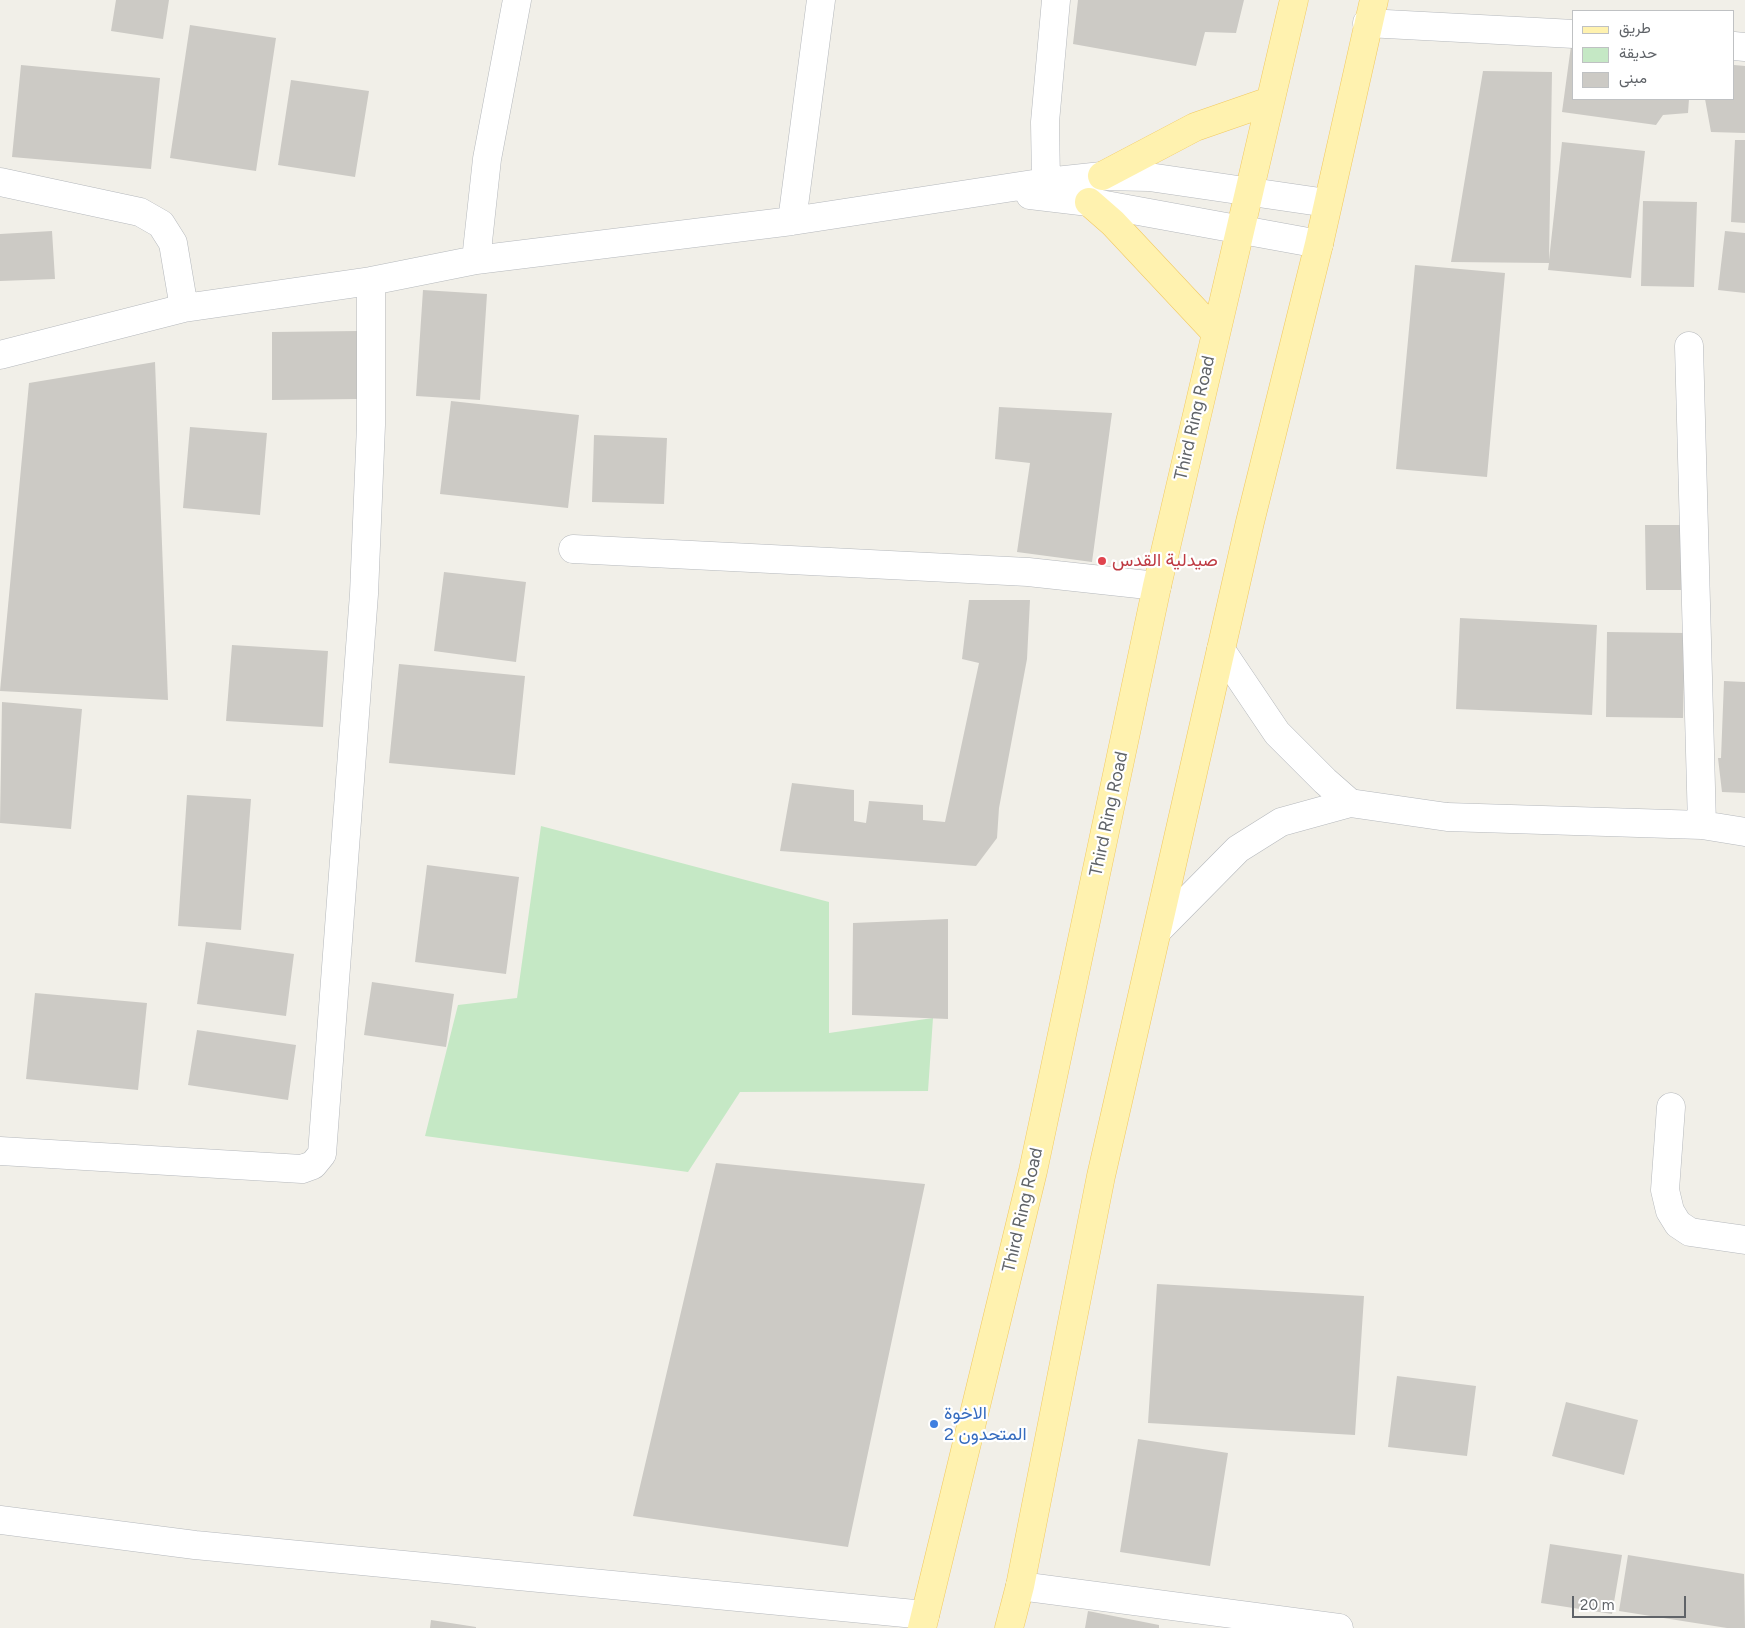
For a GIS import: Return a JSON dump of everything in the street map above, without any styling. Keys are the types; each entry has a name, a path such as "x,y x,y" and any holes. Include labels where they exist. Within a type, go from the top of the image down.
{"main road":[{"name":"Third Ring Road","path":"924,1622 1033,1171 1157,586 1214,332 1294,0"},
{"path":"1009,1628 1020,1586 1099,1185 1250,522 1319,244 1370,11"},
{"path":"1102,176 1195,127 1270,101"},
{"path":"1089,202 1113,223 1214,332"}],"street":[{"path":"476,260 487,159 517,0"},
{"path":"792,221 821,0"},
{"path":"1046,182 1044,122 1056,0"},
{"path":"1370,11 1572,34"},
{"path":"0,355 184,308 371,281 476,260 792,221 999,191 1046,182 1102,176 1149,177 1327,203"},
{"path":"0,182 140,212 161,224 173,243 184,308"},
{"path":"999,191 1089,202 1319,244"},
{"path":"0,1151 302,1169 313,1165 322,1154 364,594 371,425 371,281"},
{"path":"1689,346 1702,825"},
{"path":"573,549 1028,572 1157,586"},
{"path":"1221,650 1277,734 1325,782 1350,803"},
{"path":"1158,930 1238,849 1281,822 1350,803 1447,817 1702,825 1745,832"},
{"path":"1671,1108 1665,1190 1670,1211 1678,1224 1690,1232 1745,1240"},
{"path":"0,1520 195,1545 924,1622"},
{"path":"1020,1586 1339,1628"}],"green space":[{"path":"541,826 829,902 829,1033 933,1018 928,1091 740,1092 688,1172 425,1136 458,1005 517,998"}],"building":[{"path":"116,0 169,0 163,39 111,31"},
{"path":"1078,0 1244,0 1236,33 1205,32 1196,66 1073,44"},
{"path":"190,25 276,38 256,171 170,158"},
{"path":"1571,46 1572,100 1689,100 1688,113 1663,115 1656,125 1562,112"},
{"path":"21,65 160,78 151,169 12,157"},
{"path":"1735,65 1745,66 1745,133 1711,132 1705,100 1735,100"},
{"path":"1483,71 1552,72 1549,260 1562,142 1645,151 1631,278 1548,270 1549,263 1451,262"},
{"path":"291,80 369,91 355,177 278,165"},
{"path":"1735,140 1745,140 1745,223 1731,222"},
{"path":"1643,201 1697,202 1694,287 1641,286"},
{"path":"52,231 55,279 0,281 0,234"},
{"path":"1725,231 1745,233 1745,293 1718,290"},
{"path":"1415,265 1505,273 1487,477 1396,469"},
{"path":"423,290 487,294 480,400 416,396"},
{"path":"358,331 358,399 272,400 272,332"},
{"path":"155,362 168,700 0,691 29,383"},
{"path":"451,401 579,415 568,508 440,494"},
{"path":"999,407 1112,413 1092,562 1017,552 1030,463 995,459"},
{"path":"190,427 267,433 260,515 183,508"},
{"path":"594,435 667,438 664,504 592,502"},
{"path":"1645,525 1688,525 1689,590 1646,590"},
{"path":"444,572 526,582 516,662 434,651"},
{"path":"969,600 1030,600 1027,659 999,808 997,838 976,866 780,851 792,783 854,790 854,821 866,823 869,801 923,805 923,820 945,822 979,663 962,659"},
{"path":"1460,618 1597,625 1592,715 1456,709"},
{"path":"1607,632 1685,633 1683,718 1606,717"},
{"path":"232,645 328,651 323,727 226,721"},
{"path":"399,664 525,676 515,775 389,763"},
{"path":"1724,681 1745,682 1745,793 1722,792 1718,758 1721,758"},
{"path":"2,702 82,709 71,829 0,823"},
{"path":"187,795 251,799 241,930 178,926"},
{"path":"427,865 519,877 506,974 415,962"},
{"path":"948,919 948,1019 852,1015 853,923"},
{"path":"206,942 294,954 286,1016 197,1004"},
{"path":"372,982 454,994 446,1047 364,1035"},
{"path":"35,993 147,1003 138,1090 26,1079"},
{"path":"197,1030 296,1045 288,1100 188,1085"},
{"path":"716,1163 925,1184 848,1547 633,1516"},
{"path":"1157,1284 1364,1296 1355,1435 1148,1423"},
{"path":"1397,1376 1476,1386 1467,1456 1388,1447"},
{"path":"1566,1402 1638,1420 1624,1475 1552,1456"},
{"path":"1138,1439 1228,1453 1210,1566 1120,1552"},
{"path":"1550,1544 1622,1555 1612,1614 1541,1603"},
{"path":"1628,1555 1744,1574 1745,1628 1727,1628 1619,1611"},
{"path":"1088,1611 1159,1625 1159,1628 1085,1628"},
{"path":"431,1620 476,1627 476,1628 430,1628"}],"place":[{"name":"صيدلية القدس","path":"1102,561"},
{"name":"الاخوة المتحدون 2","path":"934,1424"}]}
